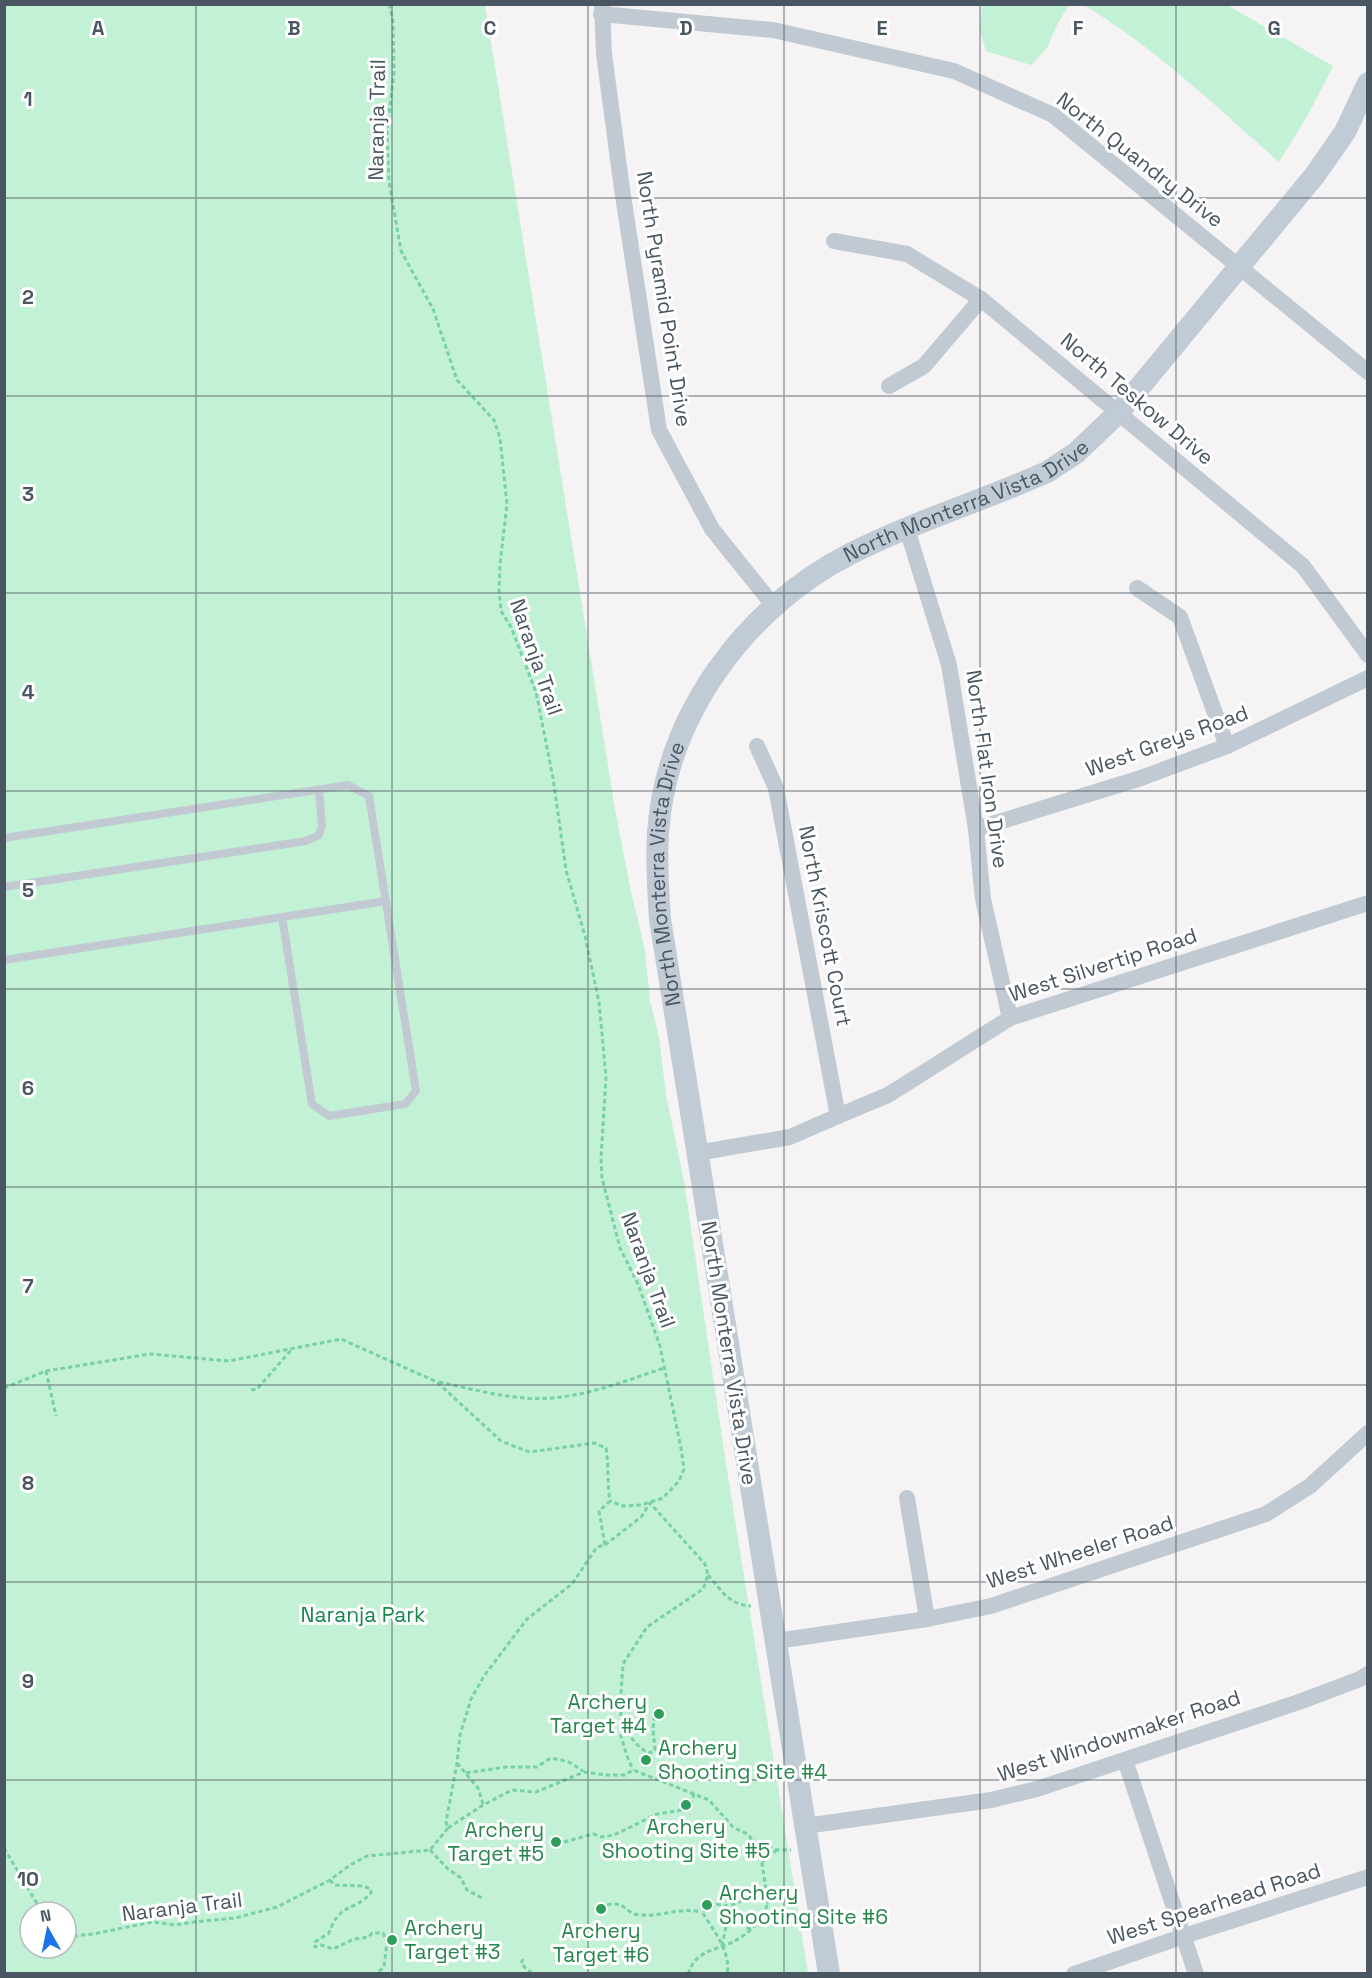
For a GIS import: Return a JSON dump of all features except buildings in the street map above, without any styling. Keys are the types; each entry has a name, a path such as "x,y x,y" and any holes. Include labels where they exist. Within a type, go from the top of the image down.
{"street":[{"name":"North Quandry Drive","path":"601,9 773,30 954,71 1053,115 1368,372"},
{"name":"North Pyramid Point Drive","path":"601,9 604,54 619,166 659,430 712,529 773,605"},
{"name":"North Monterra Vista Drive","path":"829,1974 660,919 656,871 658,831 666,783 694,708 711,679 744,635 773,605 815,574 851,554 906,529 1047,472 1076,453 1119,412 1315,175 1345,132 1368,83"},
{"name":"North Teskow Drive","path":"834,241 907,254 981,299 1303,566 1368,655"},
{"path":"889,386 924,366 981,299"},
{"name":"North Flat Iron Drive","path":"906,529 949,665 976,829 982,899 1010,1018"},
{"path":"1137,588 1180,617 1227,746"},
{"name":"West Greys Road","path":"976,829 1141,778 1227,746 1368,678"},
{"name":"North Kriscott Court","path":"757,746 776,788 838,1116"},
{"name":"West Silvertip Road","path":"697,1153 790,1137 888,1095 1010,1018 1368,903"},
{"name":"West Wheeler Road","path":"776,1641 927,1619 991,1606 1266,1514 1310,1486 1368,1433"},
{"path":"907,1498 927,1619"},
{"name":"West Windowmaker Road","path":"805,1826 991,1800 1038,1789 1299,1702 1368,1674"},
{"path":"1125,1760 1196,1974"},
{"name":"West Spearhead Road","path":"1074,1974 1368,1877"}],"lane":[{"path":"4,838 348,785 369,796 416,1091 405,1104 329,1116 312,1104 282,917"},
{"path":"4,887 306,841 319,835 322,826 319,790"},
{"path":"4,960 386,901"}],"path":[{"name":"Naranja Trail","path":"389,4 393,21 394,72 387,132 389,181 401,251 433,309 457,380 494,420 500,438 507,504 498,590 501,611 512,627 536,692 553,778 566,870 585,936 599,1002 606,1077 602,1178 620,1248 642,1295 660,1346 684,1469 679,1481 663,1498 650,1503 641,1517 605,1545 597,1547 572,1584 527,1619 484,1676 471,1699 460,1735 446,1822 448,1828"},
{"path":"4,1389 46,1371 150,1354 229,1360 341,1339 437,1382 525,1398 560,1398 665,1368"},
{"path":"251,1390 257,1389 292,1349"},
{"path":"46,1371 56,1416"},
{"path":"437,1382 501,1441 516,1448 530,1452 594,1443 606,1448 610,1501"},
{"path":"610,1501 622,1506 650,1503 705,1564 708,1575 729,1599 738,1605 752,1606"},
{"path":"605,1545 599,1512 610,1501"},
{"path":"688,1974 696,1960 708,1951 739,1940 752,1930 764,1915 768,1902 762,1862 758,1848 749,1835 733,1827 709,1800 633,1770 621,1736 623,1664 647,1628 703,1588 708,1575"},
{"path":"621,1727 630,1734 643,1751 650,1753 655,1750 654,1718"},
{"path":"466,1773 506,1767 537,1767 549,1759 571,1763 584,1772 606,1775 625,1775 633,1770"},
{"path":"457,1763 478,1788 483,1805"},
{"path":"482,1898 467,1890 461,1878 448,1869 430,1850 448,1828 483,1805 512,1790 536,1792 584,1772"},
{"path":"564,1842 593,1834 602,1837 614,1835 657,1814 690,1806 694,1794"},
{"path":"753,1840 777,1850 791,1850"},
{"path":"4,1848 35,1900"},
{"name":"Naranja Trail","path":"78,1936 153,1922 175,1925 235,1918 278,1908 330,1880 367,1856 430,1850"},
{"path":"762,1862 777,1850"},
{"path":"330,1880 334,1885 363,1886 371,1889 371,1893 362,1902 345,1909 334,1919 329,1934 315,1942 315,1947 321,1945 333,1949 354,1939 369,1937 372,1933 383,1933 387,1942 384,1967 376,1974"},
{"path":"607,1905 616,1903 624,1905 630,1913 639,1915 676,1910 702,1912 718,1904 730,1907 749,1897 768,1902"},
{"path":"722,1947 730,1907"},
{"path":"702,1912 722,1947 729,1968 727,1974"},
{"path":"729,1913 738,1923 752,1930"},
{"path":"523,1959 520,1964 533,1974"}],"green space":[{"path":"982,4 1069,5 1047,48 1031,65 986,51 980,31"},
{"name":"Naranja Park","path":"5,5 485,5 615,809 645,950 650,1001 659,1037 666,1095 684,1181 726,1464 808,1973 5,1973"},
{"path":"1084,5 1227,5 1333,66 1308,115 1279,162 1161,59"}],"place":[{"name":"Archery Target #4","path":"659,1714"},
{"name":"Archery Shooting Site #4","path":"646,1760"},
{"name":"Archery Shooting Site #5","path":"686,1805"},
{"name":"Archery Target #5","path":"556,1842"},
{"name":"Archery Shooting Site #6","path":"707,1905"},
{"name":"Archery Target #6","path":"601,1909"},
{"name":"Archery Target #3","path":"392,1940"}]}
